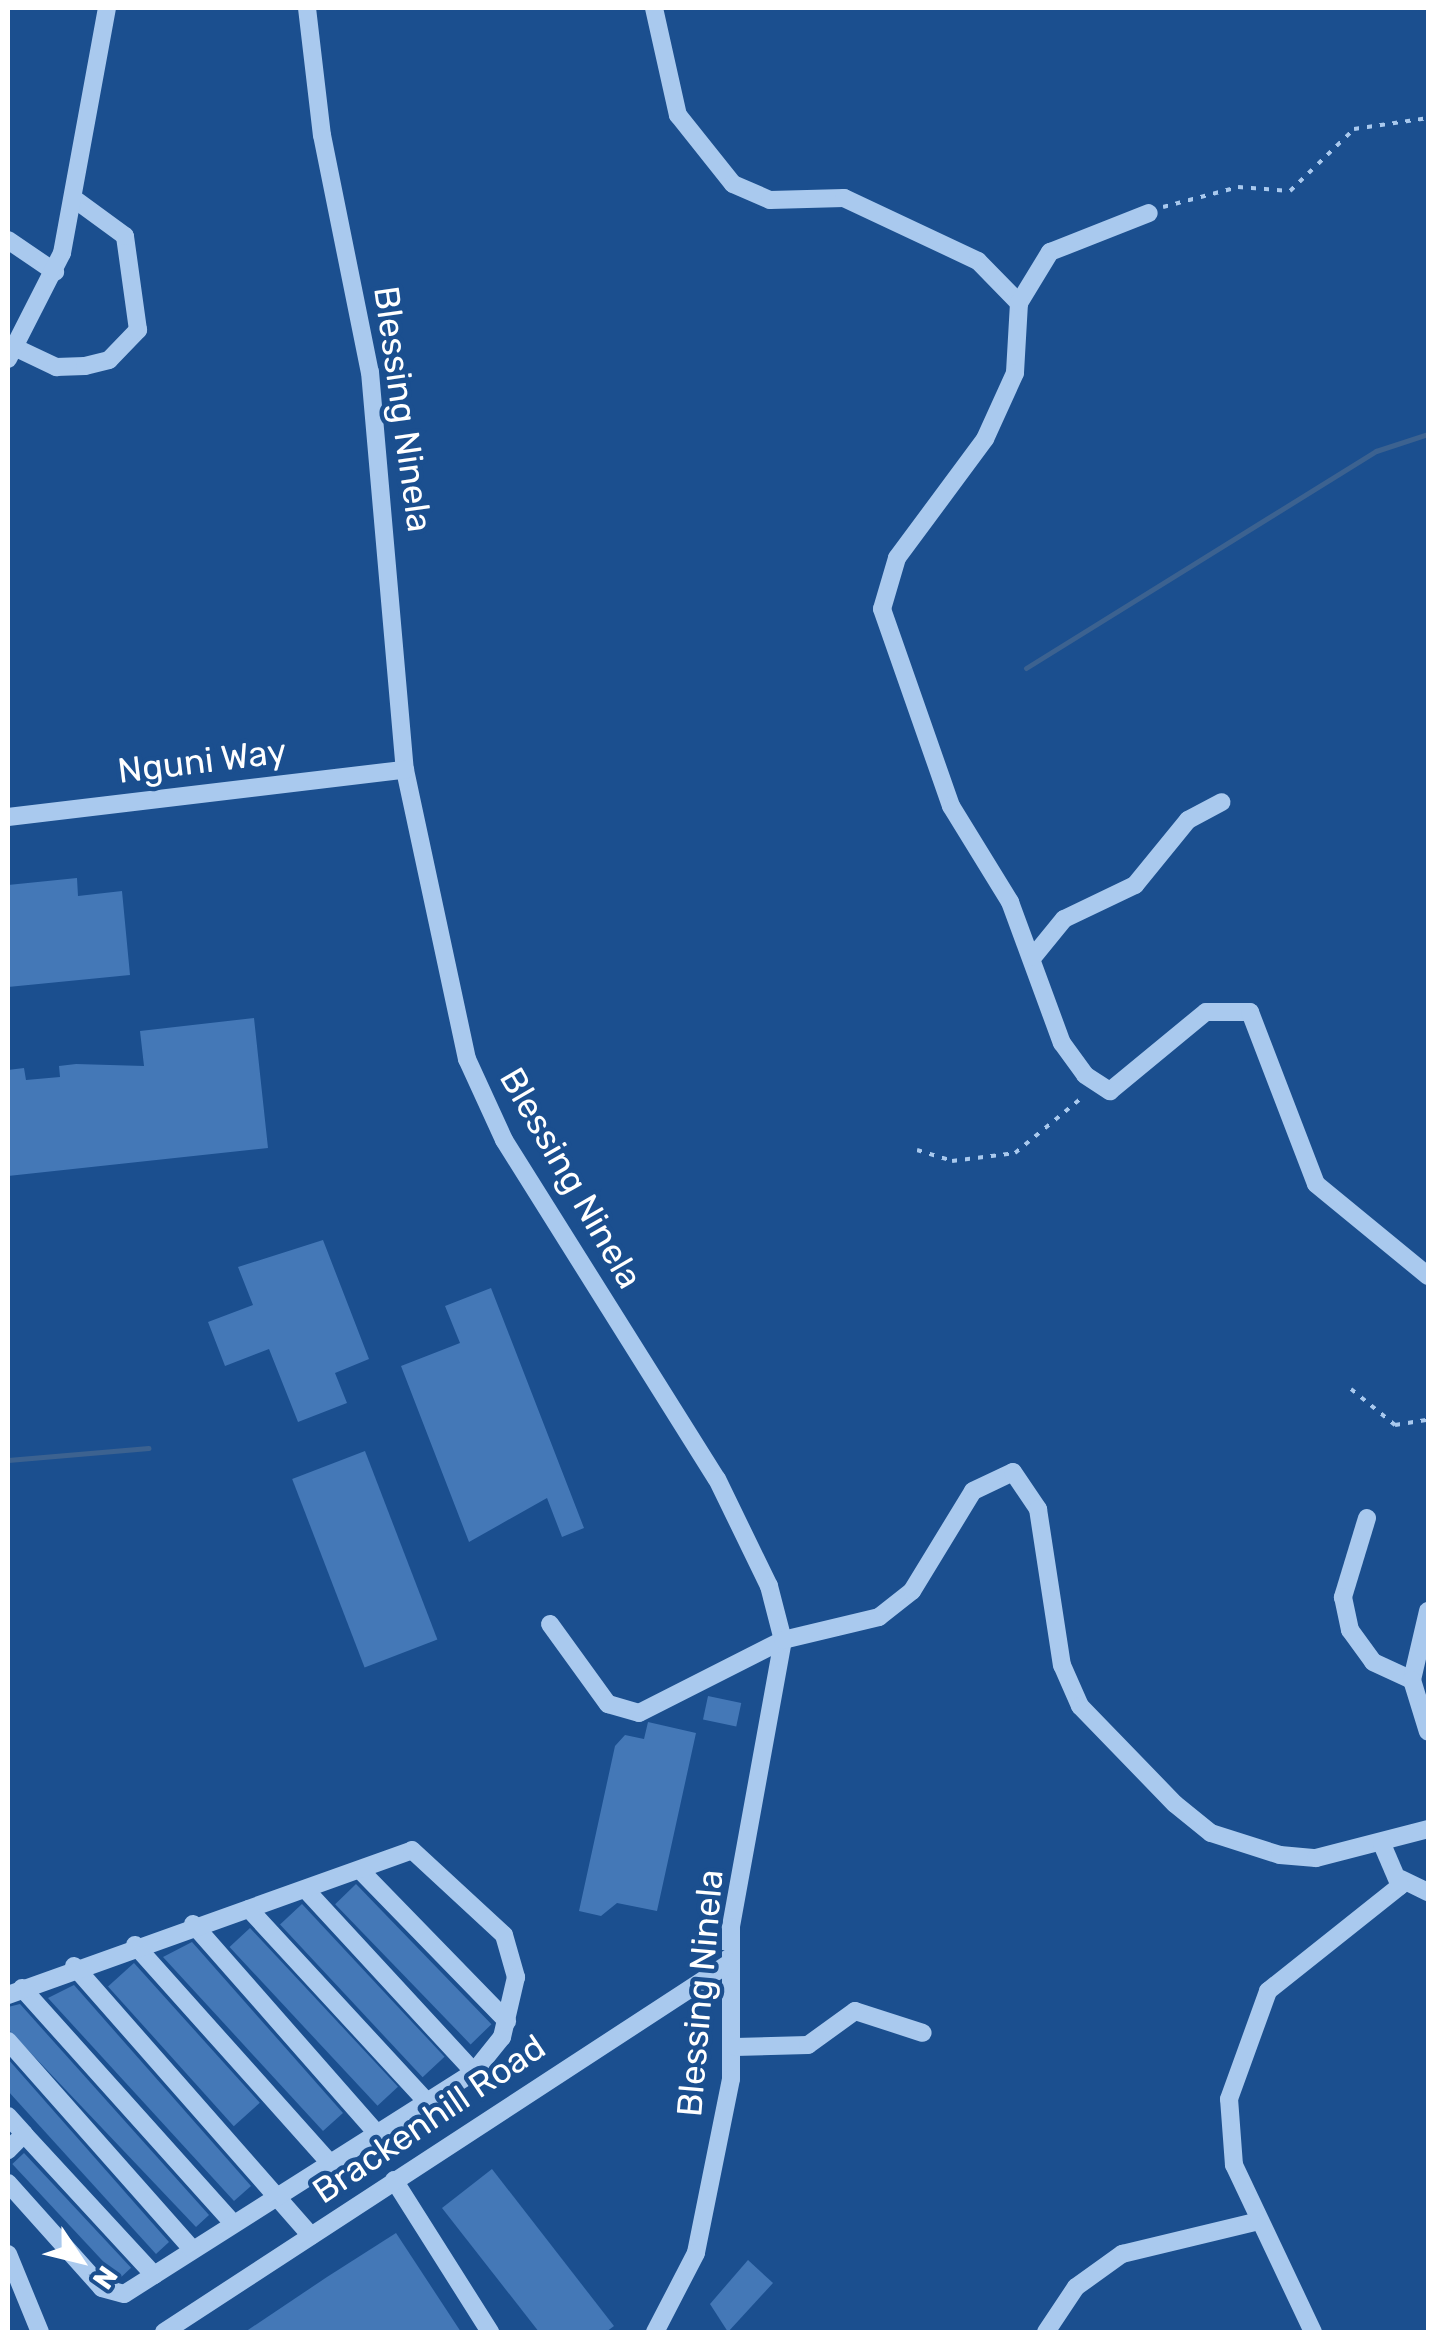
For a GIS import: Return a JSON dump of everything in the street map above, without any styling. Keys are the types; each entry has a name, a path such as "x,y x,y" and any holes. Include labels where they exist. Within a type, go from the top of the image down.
{"street":[{"path":"72,198 125,236 138,330 117,354 85,366 56,368 11,353 55,272 107,8"},
{"name":"Blessing Ninela","path":"308,8 322,135 370,372 405,770 467,1058 504,1140 717,1479 769,1586 784,1640 731,1962 735,2047 696,2253 655,2332"},
{"path":"654,8 678,114 733,184 770,200 844,198 978,261 1020,303"},
{"path":"1149,212 1050,252 1020,303 1014,372 992,422 896,558 882,609 951,806 1033,957 1062,1043 1094,1084 1123,1086 1206,1012 1250,1012 1316,1184 1428,1276"},
{"path":"8,240 55,272"},
{"name":"Nguni Way","path":"8,818 405,770"},
{"path":"1033,957 1064,919 1135,885 1188,820 1222,802"},
{"path":"550,1624 608,1704 639,1713 784,1640 879,1618 912,1591 972,1491 1013,1472 1038,1509 1062,1664 1097,1732 1211,1834 1246,1850 1316,1858 1428,1829"},
{"path":"1368,1518 1343,1597 1350,1630 1374,1662 1412,1680"},
{"path":"1428,1611 1412,1680 1428,1732"},
{"path":"1382,1844 1401,1879 1428,1892"},
{"path":"8,2183 110,2295 154,2275 280,2190 474,2072 507,2020 515,1958 480,1910 412,1850 306,1890 74,1966 15,1992 232,2222"},
{"path":"360,1870 507,2020"},
{"path":"1314,2332 1260,2221 1228,2128 1249,2025 1296,1963 1395,1893 1401,1879"},
{"path":"306,1890 474,2072"},
{"path":"249,1909 426,2101"},
{"path":"193,1924 376,2132"},
{"path":"135,1945 328,2160"},
{"name":"Brackenhill Road","path":"174,2330 394,2180 731,1962"},
{"path":"74,1966 280,2190 311,2236"},
{"path":"735,2047 808,2045 855,2011 924,2033"},
{"path":"8,2041 192,2249"},
{"path":"8,2116 154,2275"},
{"path":"8,2150 24,2134"},
{"path":"394,2180 490,2332"},
{"path":"1046,2332 1076,2287 1122,2254 1260,2221"},
{"path":"8,2254 40,2332"}],"path":[{"path":"1149,212 1238,187 1290,191 1354,129 1428,118"},
{"path":"917,1150 952,1161 1015,1153 1068,1117 1094,1084"},
{"path":"1351,1389 1396,1425 1428,1420"}],"building":[{"path":"77,878 78,896 122,891 130,975 8,987 8,885"},
{"path":"254,1018 268,1148 8,1176 8,1070 24,1068 26,1080 60,1077 59,1066 144,1066 140,1031"},
{"path":"323,1240 369,1359 335,1373 347,1403 298,1422 269,1349 225,1366 208,1322 253,1305 238,1267"},
{"path":"491,1288 584,1528 562,1537 547,1498 469,1542 401,1366 460,1343 445,1306"},
{"path":"365,1451 437,1640 365,1668 292,1479"},
{"path":"708,1696 741,1703 736,1727 703,1719"},
{"path":"648,1722 696,1733 657,1911 617,1903 601,1916 579,1911 615,1746 625,1735 644,1739"},
{"path":"356,1884 491,2024 471,2044 335,1904"},
{"path":"302,1904 445,2057 423,2077 280,1924"},
{"path":"250,1928 398,2087 378,2106 230,1947"},
{"path":"192,1942 343,2113 323,2131 163,1957"},
{"path":"134,1963 260,2103 234,2126 108,1986"},
{"path":"74,1985 251,2186 234,2201 48,1998"},
{"path":"20,2004 209,2215 196,2227 8,2029 8,2007"},
{"path":"8,2059 169,2242 156,2254 8,2091"},
{"path":"24,2153 131,2268 119,2279 12,2164"},
{"path":"492,2169 614,2326 606,2332 539,2332 442,2208"},
{"path":"396,2233 461,2332 245,2332 327,2277"},
{"path":"748,2260 773,2283 728,2332 710,2304"}],"waterway":[{"path":"1026,668 1376,451 1428,434"},
{"path":"8,1460 148,1448"}]}
